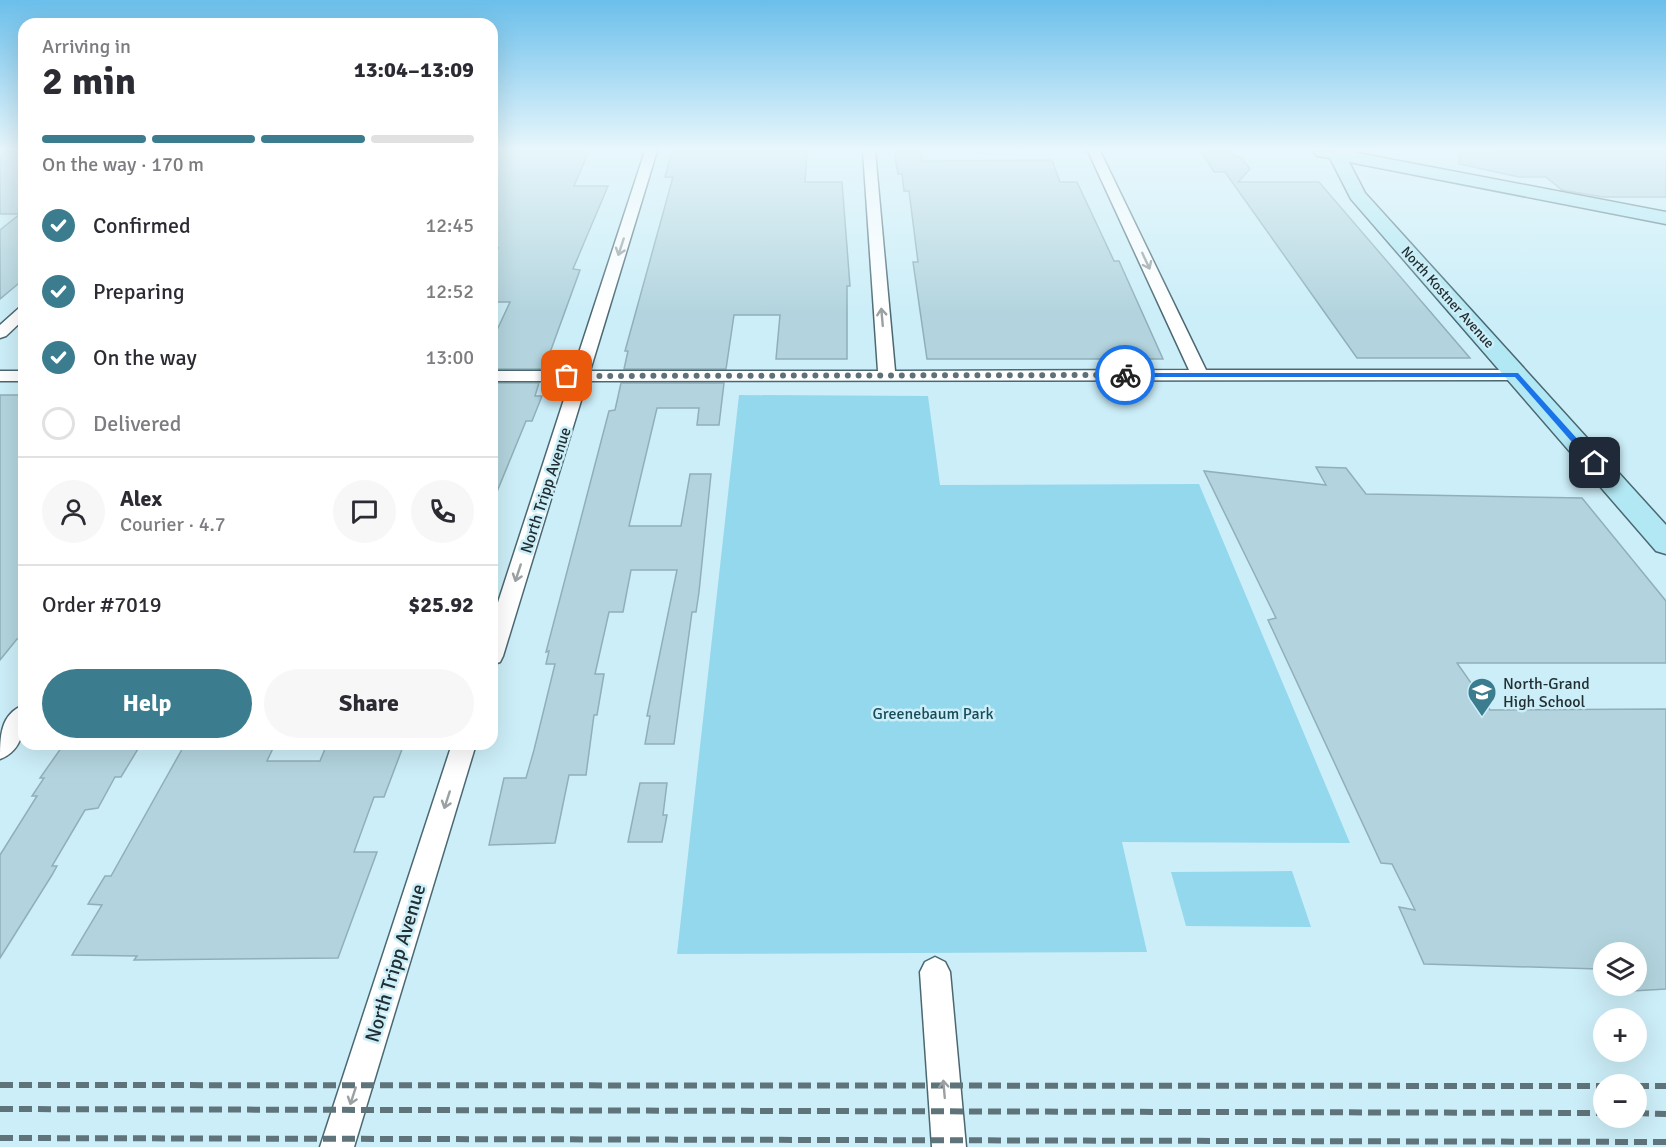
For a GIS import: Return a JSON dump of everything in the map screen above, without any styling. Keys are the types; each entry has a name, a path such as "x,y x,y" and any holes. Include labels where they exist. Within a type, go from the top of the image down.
{"street":[{"name":"North Tripp Avenue","path":"498,637 634,205"},
{"path":"873,205 887,375"},
{"path":"1119,205 1200,375"},
{"name":"North Kostner Avenue","path":"1366,205 1666,544"},
{"path":"1597,205 1666,218"},
{"path":"0,333 18,316"},
{"path":"498,376 1518,375"},
{"path":"0,376 18,376"},
{"path":"0,748 18,723"},
{"name":"North Tripp Avenue","path":"337,1147 462,750"},
{"path":"935,972 949,1147"}],"green space":[{"name":"Greenebaum Park","path":"739,395 928,396 940,485 1199,484 1350,843 1122,842 1147,952 677,954"},
{"path":"1292,871 1311,927 1186,926 1171,872"}],"building":[{"path":"0,205 18,205 18,214 0,214"},
{"path":"498,205 600,205 573,269 580,270 544,369 498,369 498,328 510,302 498,302"},
{"path":"665,205 844,205 850,286 847,286 847,359 776,359 780,315 734,315 726,369 624,369 628,351 625,351"},
{"path":"911,205 1088,205 1114,261 1119,261 1163,359 927,359 913,262 918,262"},
{"path":"1248,205 1338,205 1470,358 1357,358"},
{"path":"18,216 18,284 0,299 0,230"},
{"path":"498,383 539,383 535,396 542,396 532,421 526,421 498,489"},
{"path":"621,383 724,383 719,425 697,425 699,408 657,408 629,526 681,526 690,474 711,474 699,592 696,612 692,612 674,744 645,744 650,716 647,716 677,570 631,570 623,612 609,612 595,674 604,674 597,715 594,715 586,775 569,775 555,843 489,845 504,778 526,778 534,750 555,664 546,664 549,651 546,652 609,411 615,410"},
{"path":"0,395 18,395 18,639 0,660"},
{"name":"North-Grand High School","path":"1316,467 1346,468 1366,494 1582,498 1666,601 1666,663 1457,663 1490,710 1666,709 1666,989 1647,990 1647,942 1593,942 1593,969 1424,964 1399,907 1415,910 1392,864 1381,863 1268,620 1276,618 1204,471 1326,485"},
{"path":"60,750 137,750 121,777 115,777 98,808 85,810 52,866 57,866 52,875 0,958 0,855 37,796 32,796 44,778 40,778"},
{"path":"182,750 272,750 267,761 320,761 325,750 402,750 384,797 374,797 354,852 377,852 338,958 134,960 137,956 72,955 102,905 88,904 105,876 111,876"},
{"path":"640,783 667,783 663,815 667,815 662,842 628,842"}],"railway":[{"path":"0,1085 1593,1086"},
{"path":"1647,1086 1666,1086"},
{"path":"0,1109 1593,1113"},
{"path":"1647,1113 1666,1114"},
{"path":"0,1138 1666,1142"}],"way so far":[{"path":"567,376 1125,375"}],"place":[{"name":"North-Grand High School","path":"1482,718"}],"route":[{"path":"1125,375 1518,375 1595,463"}]}
